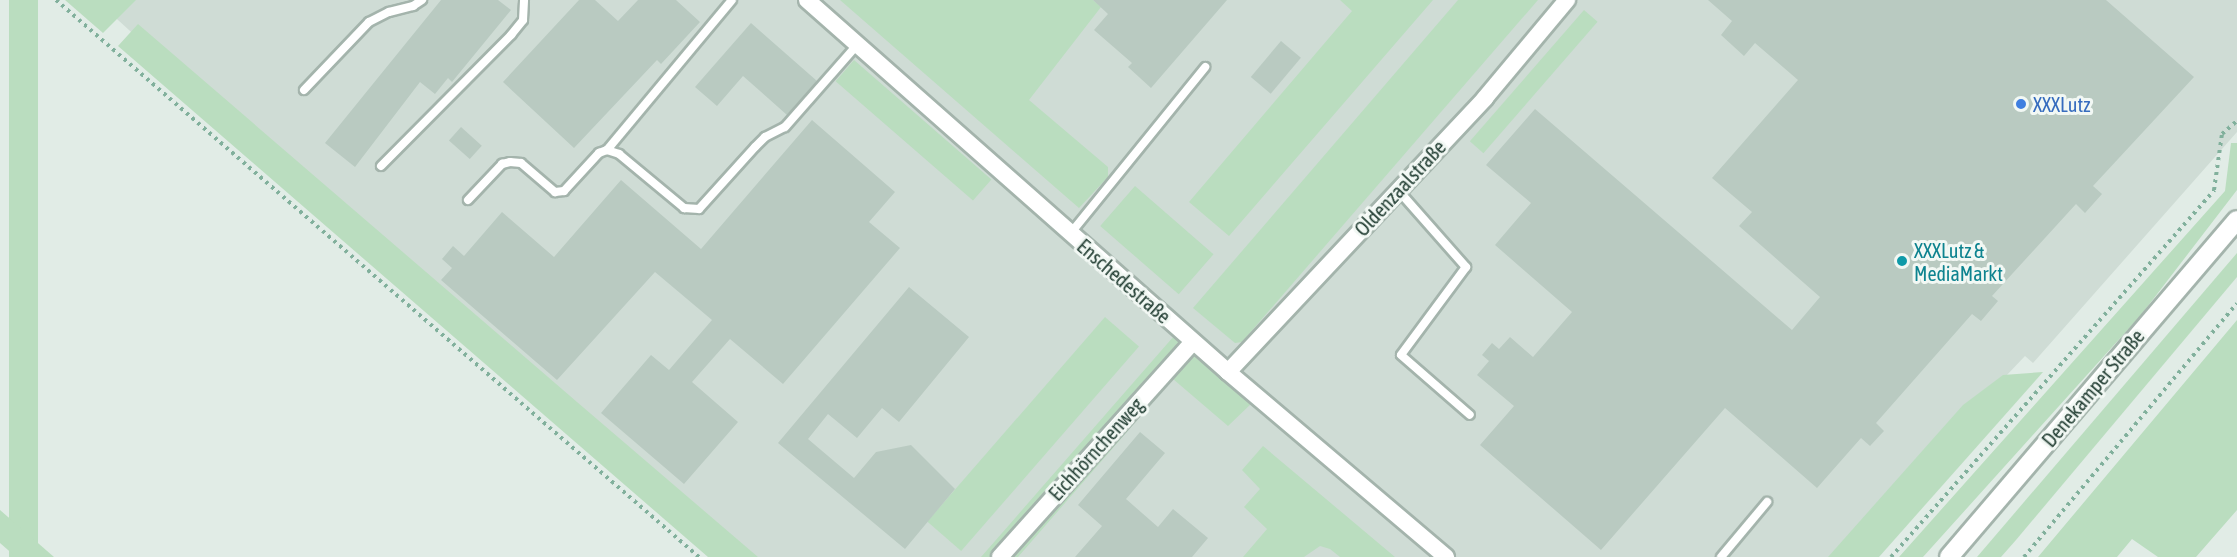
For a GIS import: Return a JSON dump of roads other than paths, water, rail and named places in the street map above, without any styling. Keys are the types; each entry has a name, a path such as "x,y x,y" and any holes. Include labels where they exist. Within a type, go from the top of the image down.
{"main road":[{"name":"Denekamper Straße","path":"1949,557 2237,220"}],"street":[{"name":"Enschedestraße","path":"807,0 1193,342 1446,557"},
{"name":"Oldenzaalstraße","path":"1228,372 1485,98 1567,0"},
{"name":"Eichhörnchenweg","path":"1000,557 1193,342"}],"lane":[{"path":"303,90 369,22 388,12 414,6 422,0"},
{"path":"381,166 511,35 523,20 524,0"},
{"path":"468,200 502,164 510,162 521,164 555,192 564,191 599,153 607,150 732,0"},
{"path":"607,150 619,154 684,208 699,209 760,142 785,127 857,45"},
{"path":"1070,234 1205,67"},
{"path":"1398,190 1466,267 1401,355 1470,415"},
{"path":"1721,557 1767,502"}],"place":[{"name":"XXXLutz","path":"2021,104"},
{"name":"XXXLutz & MediaMarkt","path":"1902,261"}]}
